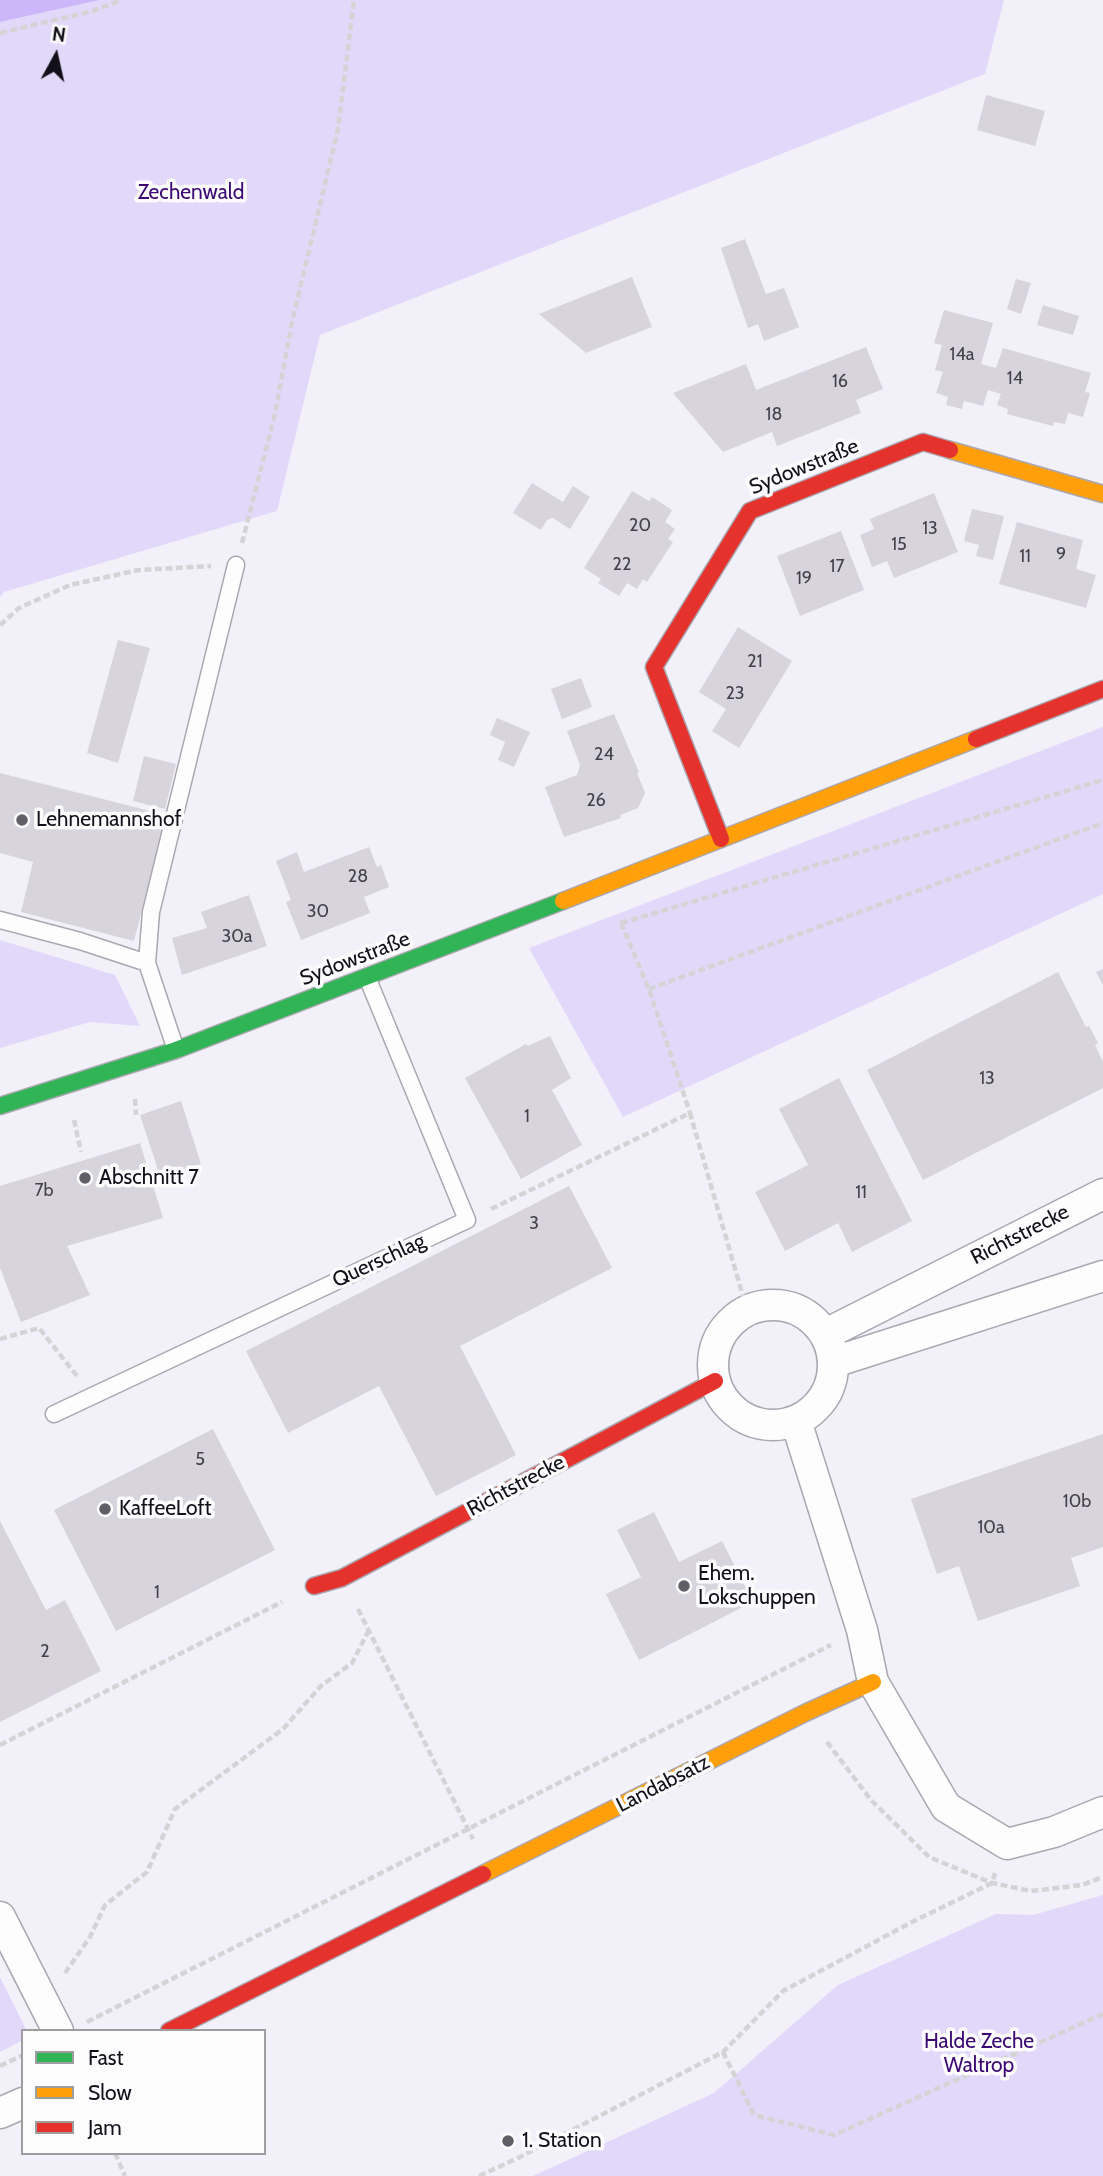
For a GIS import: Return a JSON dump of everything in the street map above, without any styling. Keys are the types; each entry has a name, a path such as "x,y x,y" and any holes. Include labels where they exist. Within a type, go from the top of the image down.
{"street":[{"name":"Sydowstraße","path":"721,839 654,667 750,511 923,442 1103,494"},
{"name":"Sydowstraße","path":"0,1106 176,1050 367,978 1103,690"},
{"name":"Richtstrecke","path":"830,1348 1103,1194"},
{"path":"830,1348 1103,1276"},
{"path":"769,1304 791,1307 811,1317 830,1348 832,1381 812,1412 796,1421 779,1425 746,1419 732,1410 721,1396 715,1381 712,1364 722,1332 733,1319 747,1310 769,1304"},
{"name":"Richtstrecke","path":"314,1586 342,1578 715,1381"},
{"path":"796,1421 862,1630 873,1682 946,1807 1007,1844 1055,1832 1103,1812"},
{"name":"Landabsatz","path":"173,2029 805,1713 873,1682"},
{"path":"0,1917 45,2003 71,2028"},
{"path":"0,2113 21,2103"}],"lane":[{"path":"176,1050 147,963 151,912 236,565"},
{"path":"0,920 80,941 147,963"},
{"path":"367,978 467,1220"},
{"name":"Querschlag","path":"54,1414 467,1220"}],"path":[{"path":"0,33 93,11 122,0"},
{"path":"0,625 19,608 70,585 139,570 236,565 275,414 292,322 338,129 354,0"},
{"path":"621,923 1103,780"},
{"path":"649,989 1103,823"},
{"path":"606,885 649,989 690,1113 747,1310"},
{"path":"135,1099 136,1115"},
{"path":"467,1220 690,1113"},
{"path":"74,1120 81,1152"},
{"path":"0,1339 38,1328 93,1395"},
{"path":"342,1578 469,1829 488,1872"},
{"path":"0,1745 314,1586"},
{"path":"45,2003 90,1937 105,1905 147,1872 175,1809 283,1729 321,1686 352,1663 369,1630"},
{"path":"71,2028 862,1630"},
{"path":"805,1713 871,1800 929,1857 992,1883 1031,1891 1082,1885 1103,1877"},
{"path":"479,2176 723,2052 783,1991 992,1883"},
{"path":"723,2052 754,2115 834,2135 1103,2014"},
{"path":"0,2066 21,2056"},
{"path":"116,2155 125,2176"}],"green space":[{"name":"Zechenwald","path":"100,0 1004,0 985,74 320,335 277,511 4,592 0,597 0,22"},
{"path":"1103,727 1103,894 623,1117 529,948"},
{"path":"0,940 115,975 140,1026 90,1022 0,1048"},
{"name":"Halde Zeche Waltrop","path":"1103,1895 1103,2176 533,2176 714,2093 838,1985 996,1914 1033,1915"},
{"path":"0,1977 26,2029 21,2029 21,2041 0,2052"}],"shaded area":[{"path":"0,0 100,0 0,22"}],"building":[{"path":"986,95 1045,111 1035,146 977,130"},
{"path":"745,239 766,294 784,288 799,327 764,341 758,324 748,328 721,248"},
{"path":"632,277 652,327 586,353 539,314"},
{"path":"1016,279 1031,283 1021,314 1007,309"},
{"path":"1043,305 1079,316 1073,335 1037,325"},
{"path":"944,310 993,323 981,364 996,368 1003,348 1091,373 1085,392 1090,393 1083,417 1068,413 1065,424 1054,422 1053,426 1007,414 1008,409 997,405 1001,394 988,390 983,406 964,401 962,409 946,405 948,397 936,393 943,372 935,370 942,345 934,343"},
{"path":"866,347 883,389 856,400 861,413 777,446 772,432 723,452 673,393 746,364 756,390"},
{"path":"532,483 563,502 573,486 590,497 570,529 553,518 547,520 541,530 513,513"},
{"path":"632,491 649,501 652,497 672,510 665,522 675,529 668,539 673,542 647,582 643,579 637,589 627,583 619,596 598,583 601,579 584,568"},
{"path":"934,493 958,552 894,578 887,561 872,567 860,535 874,529 870,519"},
{"path":"972,509 1004,516 993,560 976,556 979,545 964,541"},
{"path":"1017,522 1083,540 1076,569 1096,575 1086,608 999,584"},
{"path":"841,531 864,590 800,616 777,556"},
{"path":"738,627 792,661 739,748 712,731 726,709 699,692"},
{"path":"118,640 150,648 118,763 87,753"},
{"path":"581,678 592,707 562,719 551,689"},
{"path":"614,714 645,793 638,808 620,815 621,818 564,837 545,787 577,775 580,765 567,731"},
{"path":"497,718 530,732 514,767 498,760 505,742 490,735"},
{"path":"144,756 176,764 165,809 133,801"},
{"path":"0,773 166,815 134,941 21,912 33,862 0,853"},
{"path":"369,847 377,867 381,865 389,887 364,897 370,913 301,940 286,902 291,900 276,861 297,852 304,872"},
{"path":"249,895 267,946 182,975 172,938 207,928 201,912"},
{"path":"1103,969 1103,985 1096,972"},
{"path":"1058,972 1086,1027 1089,1026 1098,1043 1095,1045 1103,1062 1103,1088 923,1180 867,1070"},
{"path":"550,1036 571,1078 552,1090 582,1145 521,1179 465,1078 526,1044 528,1046"},
{"path":"839,1078 912,1221 852,1252 838,1223 785,1251 755,1192 808,1165 779,1109"},
{"path":"181,1101 201,1164 160,1176 140,1115"},
{"path":"140,1143 163,1218 67,1246 90,1295 21,1322 0,1268 0,1186"},
{"path":"569,1186 612,1268 460,1346 516,1455 436,1496 379,1386 288,1433 246,1351"},
{"path":"213,1429 275,1550 116,1631 54,1510"},
{"path":"1103,1434 1103,1547 1071,1558 1080,1586 978,1621 959,1566 937,1574 911,1499"},
{"name":"Ehem. Lokschuppen","path":"654,1512 679,1562 722,1541 753,1602 639,1660 606,1594 641,1577 617,1530"},
{"path":"0,1521 46,1610 65,1600 101,1671 0,1722"}],"traffic: fast":[{"path":"0,1106 176,1050 563,901"}],"traffic: slow":[{"path":"950,450 1103,494"},
{"path":"563,901 976,739"},
{"path":"483,1874 805,1713 873,1682"}],"traffic: jam":[{"path":"721,839 654,667 750,511 923,442 950,450"},
{"path":"976,739 1103,689"},
{"path":"314,1586 342,1578 715,1381"},
{"path":"173,2029 483,1874"}],"place":[{"name":"Lehnemannshof","path":"22,820"},
{"name":"Abschnitt 7","path":"85,1178"},
{"name":"KaffeeLoft","path":"105,1509"},
{"name":"Ehem. Lokschuppen","path":"684,1586"},
{"name":"1. Station","path":"508,2141"}]}
